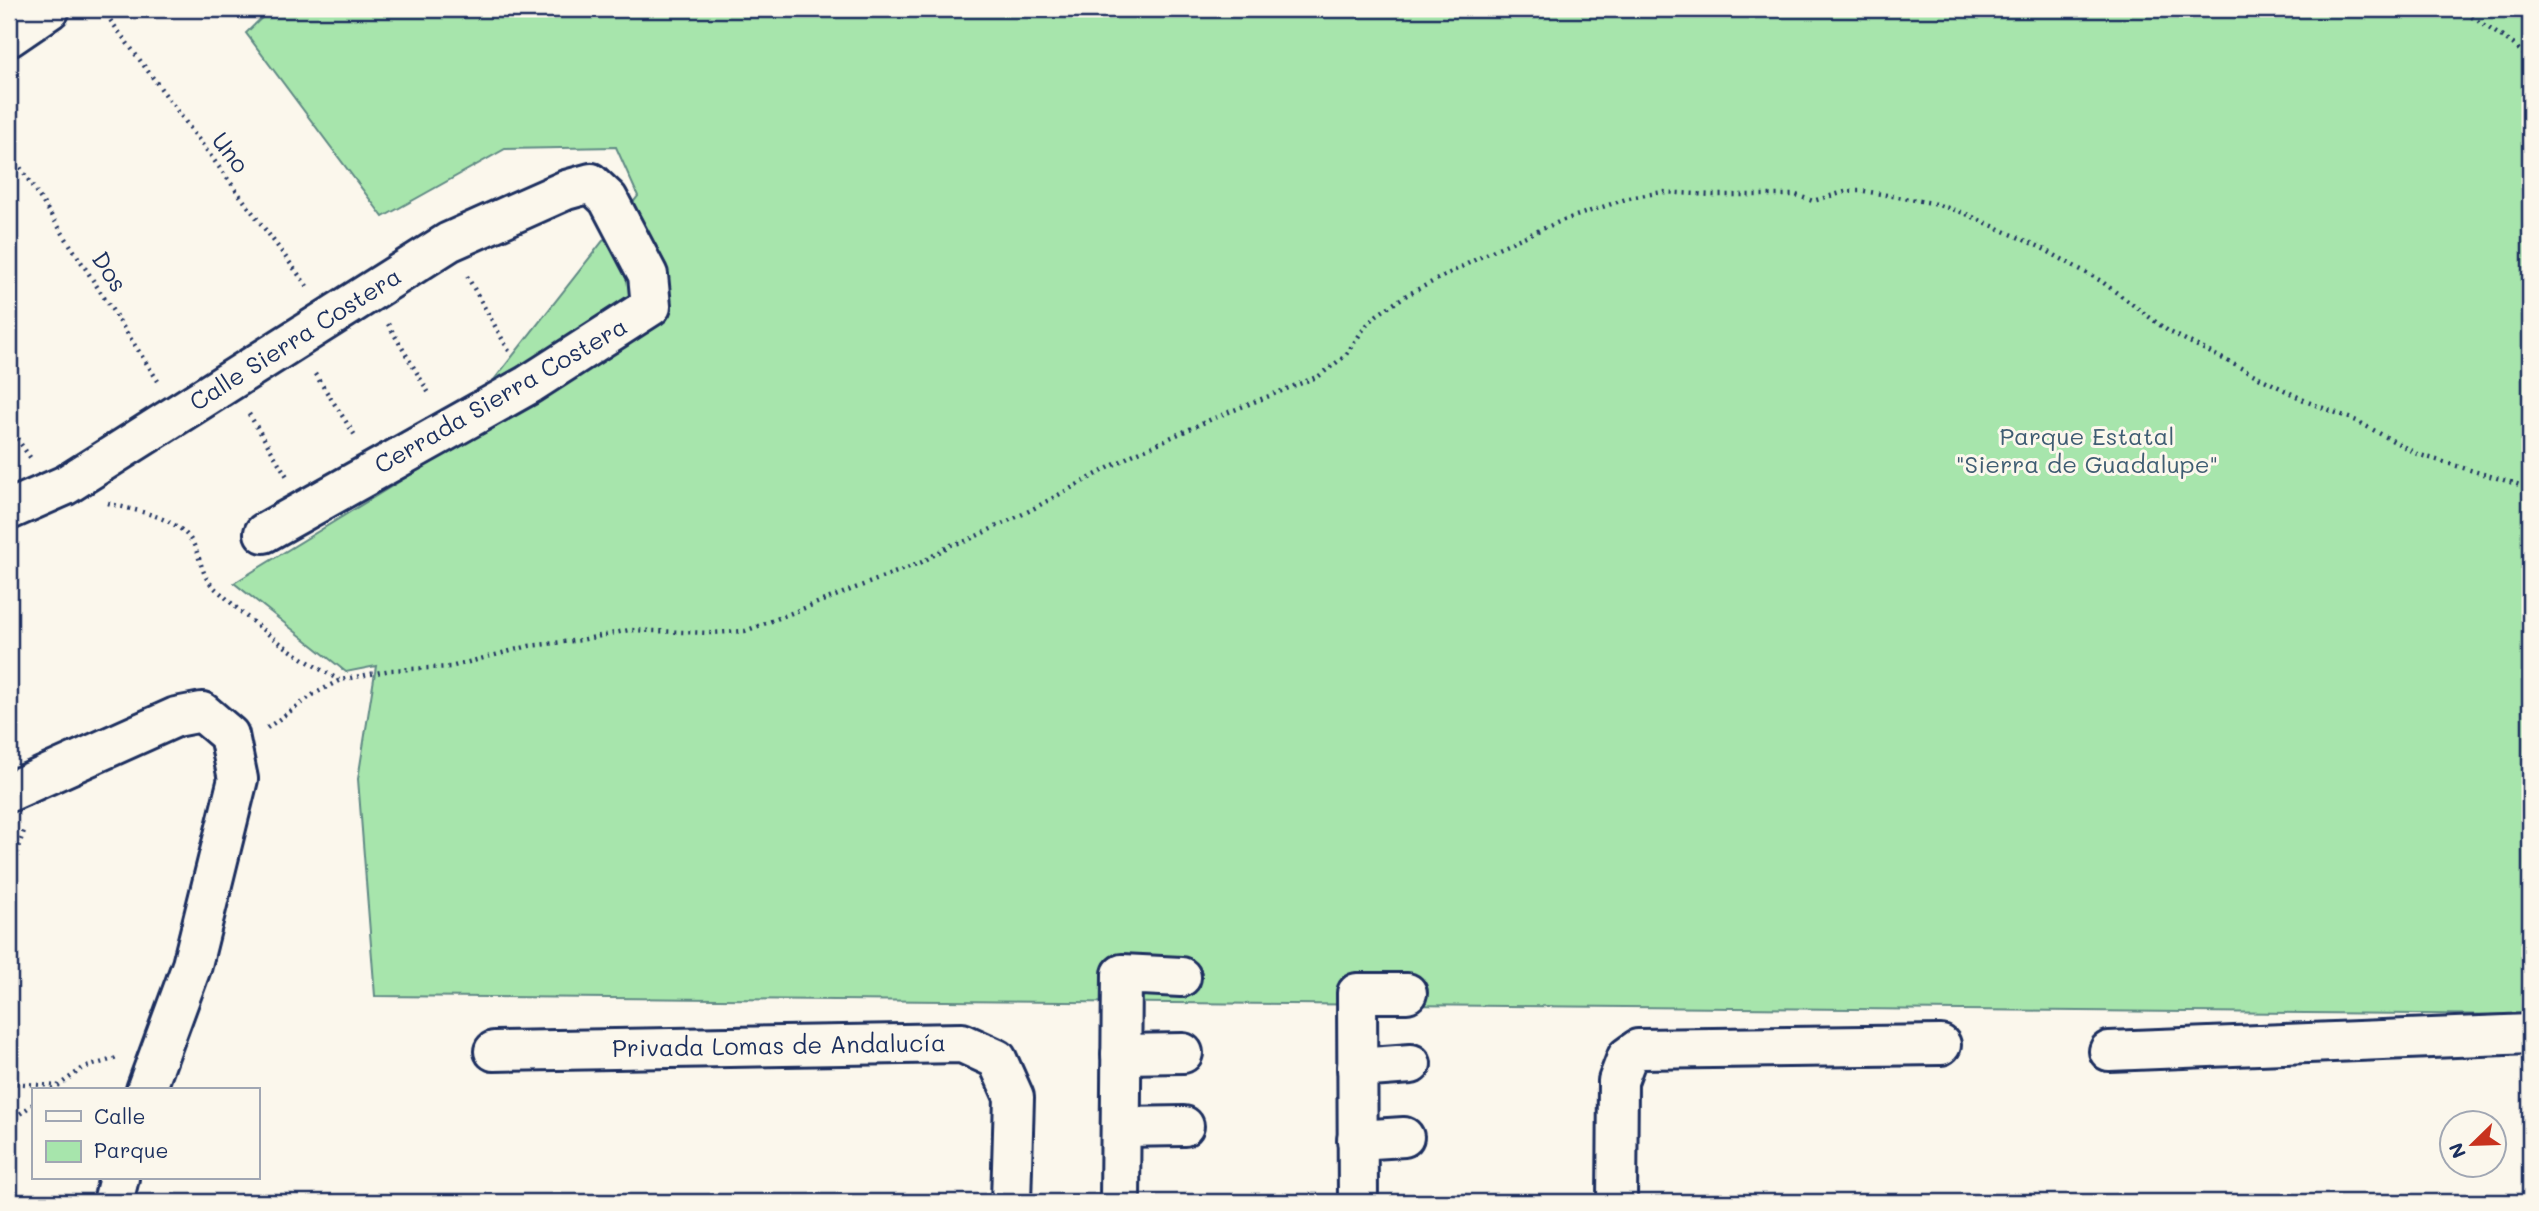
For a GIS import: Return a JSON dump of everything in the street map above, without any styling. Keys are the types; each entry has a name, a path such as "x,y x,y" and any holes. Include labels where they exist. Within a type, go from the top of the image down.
{"street":[{"path":"9,37 50,9"},
{"name":"Calle Sierra Costera","path":"9,510 66,485 449,242 566,190 591,183"},
{"name":"Cerrada Sierra Costera","path":"264,533 528,386 651,306 648,275 608,200 591,183"},
{"path":"9,792 176,717 202,712 231,746 238,779 202,925 192,965 147,1088"},
{"path":"1120,1202 1122,974 1181,977"},
{"path":"1358,1202 1357,993 1407,993"},
{"path":"2109,1051 2530,1034"},
{"name":"Privada Lomas de Andalucía","path":"494,1051 961,1043 997,1059 1014,1097 1011,1202"},
{"path":"1617,1202 1618,1081 1626,1057 1638,1049 1941,1045"},
{"path":"1121,1054 1183,1053"},
{"path":"1357,1068 1411,1064"},
{"path":"1121,1127 1184,1126"},
{"path":"1357,1140 1404,1137"},
{"path":"113,1202 118,1180"}],"path":[{"name":"Uno","path":"102,9 330,317"},
{"path":"2460,9 2513,44 2530,60"},
{"name":"Dos","path":"9,150 179,414"},
{"path":"231,746 340,680 391,670 450,667 529,646 581,640 629,629 694,633 745,631 922,562 951,545 966,541 1027,512 1147,448 1319,376 1345,356 1364,327 1377,315 1405,296 1490,252 1561,221 1629,198 1662,192 1796,195 1813,201 1848,191 1864,191 1932,203 1964,213 2040,247 2101,281 2168,331 2300,398 2357,421 2417,454 2530,488"},
{"path":"449,242 528,386"},
{"path":"369,293 451,429"},
{"path":"293,341 377,470"},
{"path":"229,381 307,509"},
{"path":"66,485 92,499 135,509 179,528 191,540 201,558 208,580 246,617 299,657 340,680"},
{"path":"55,1088 83,1068 161,1045"},
{"path":"9,1083 58,1086"},
{"path":"9,1122 32,1105"}],"green space":[{"name":"Parque Estatal \"Sierra de Guadalupe\"","path":"271,9 2530,9 2530,1015 375,996 358,779 376,666 346,672 234,583 428,464 638,196 616,147 505,149 383,217 246,33"}]}
